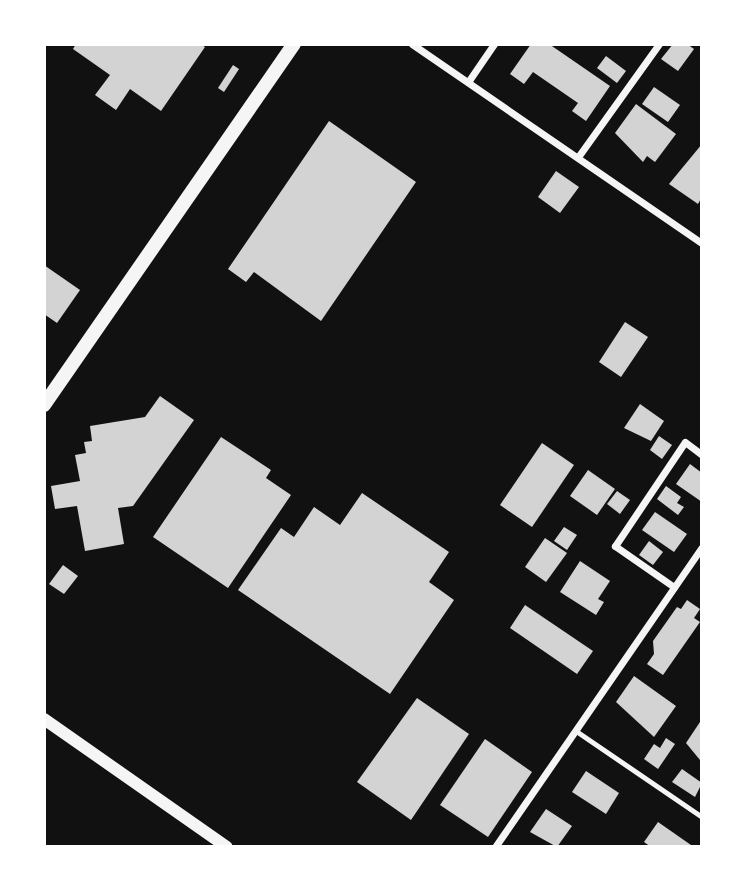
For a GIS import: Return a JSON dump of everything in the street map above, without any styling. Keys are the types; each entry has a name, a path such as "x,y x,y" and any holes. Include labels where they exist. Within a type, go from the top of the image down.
{"main road":[{"path":"44,405 294,44"}],"street":[{"path":"412,44 701,239"},
{"path":"468,82 494,44"},
{"path":"578,157 659,44"},
{"path":"674,587 615,546 685,442 702,455"},
{"path":"495,847 702,547"},
{"path":"44,719 227,847"}],"lane":[{"path":"576,731 702,817"}],"building":[{"path":"76,44 200,44 205,47 161,111 130,89 116,110 95,95 110,75 73,49"},
{"path":"531,44 549,44 610,86 586,121 572,111 578,103 533,72 524,84 510,74"},
{"path":"673,44 687,44 694,49 678,71 661,59"},
{"path":"606,56 626,71 617,83 597,68"},
{"path":"233,65 239,69 224,92 218,88"},
{"path":"654,87 680,105 668,122 642,104"},
{"path":"636,104 676,134 655,162 647,156 643,162 615,133"},
{"path":"329,121 416,182 321,321 254,272 246,282 228,269"},
{"path":"702,144 702,197 698,204 669,184"},
{"path":"556,171 579,187 560,213 538,197"},
{"path":"44,265 80,290 57,323 44,314"},
{"path":"625,322 648,337 621,377 599,362"},
{"path":"160,396 194,420 133,506 118,508 124,544 85,551 77,506 55,509 51,486 80,481 75,455 86,453 84,442 92,441 90,426 145,417"},
{"path":"640,404 664,421 651,441 624,428"},
{"path":"659,436 672,445 662,459 650,450"},
{"path":"221,437 271,470 266,478 291,495 228,588 153,537"},
{"path":"542,443 574,465 532,527 500,505"},
{"path":"690,464 702,473 702,502 676,484"},
{"path":"588,470 615,489 597,515 570,496"},
{"path":"666,486 681,497 677,503 684,507 678,515 657,499"},
{"path":"617,491 630,500 620,514 607,504"},
{"path":"362,493 449,552 429,582 454,600 390,694 238,590 281,528 294,537 314,507 340,525"},
{"path":"655,512 687,534 674,552 642,530"},
{"path":"564,527 577,535 567,550 554,541"},
{"path":"545,538 567,553 546,582 525,567"},
{"path":"649,541 663,552 653,565 639,555"},
{"path":"580,561 610,581 598,599 604,602 596,615 560,592"},
{"path":"63,565 78,576 64,594 49,584"},
{"path":"687,600 700,609 694,618 700,622 663,675 647,664 654,654 653,641 677,607 681,609"},
{"path":"525,605 593,651 577,674 510,628"},
{"path":"634,676 676,706 654,737 616,702"},
{"path":"417,698 469,734 411,820 357,782"},
{"path":"702,719 702,757 700,760 686,743"},
{"path":"666,738 675,744 658,769 644,759 654,744 660,748"},
{"path":"485,739 532,772 488,837 440,805"},
{"path":"682,769 702,783 695,797 672,782"},
{"path":"586,771 619,793 606,814 572,792"},
{"path":"546,809 572,826 557,847 530,832"},
{"path":"658,822 691,845 651,847 644,842"}]}
